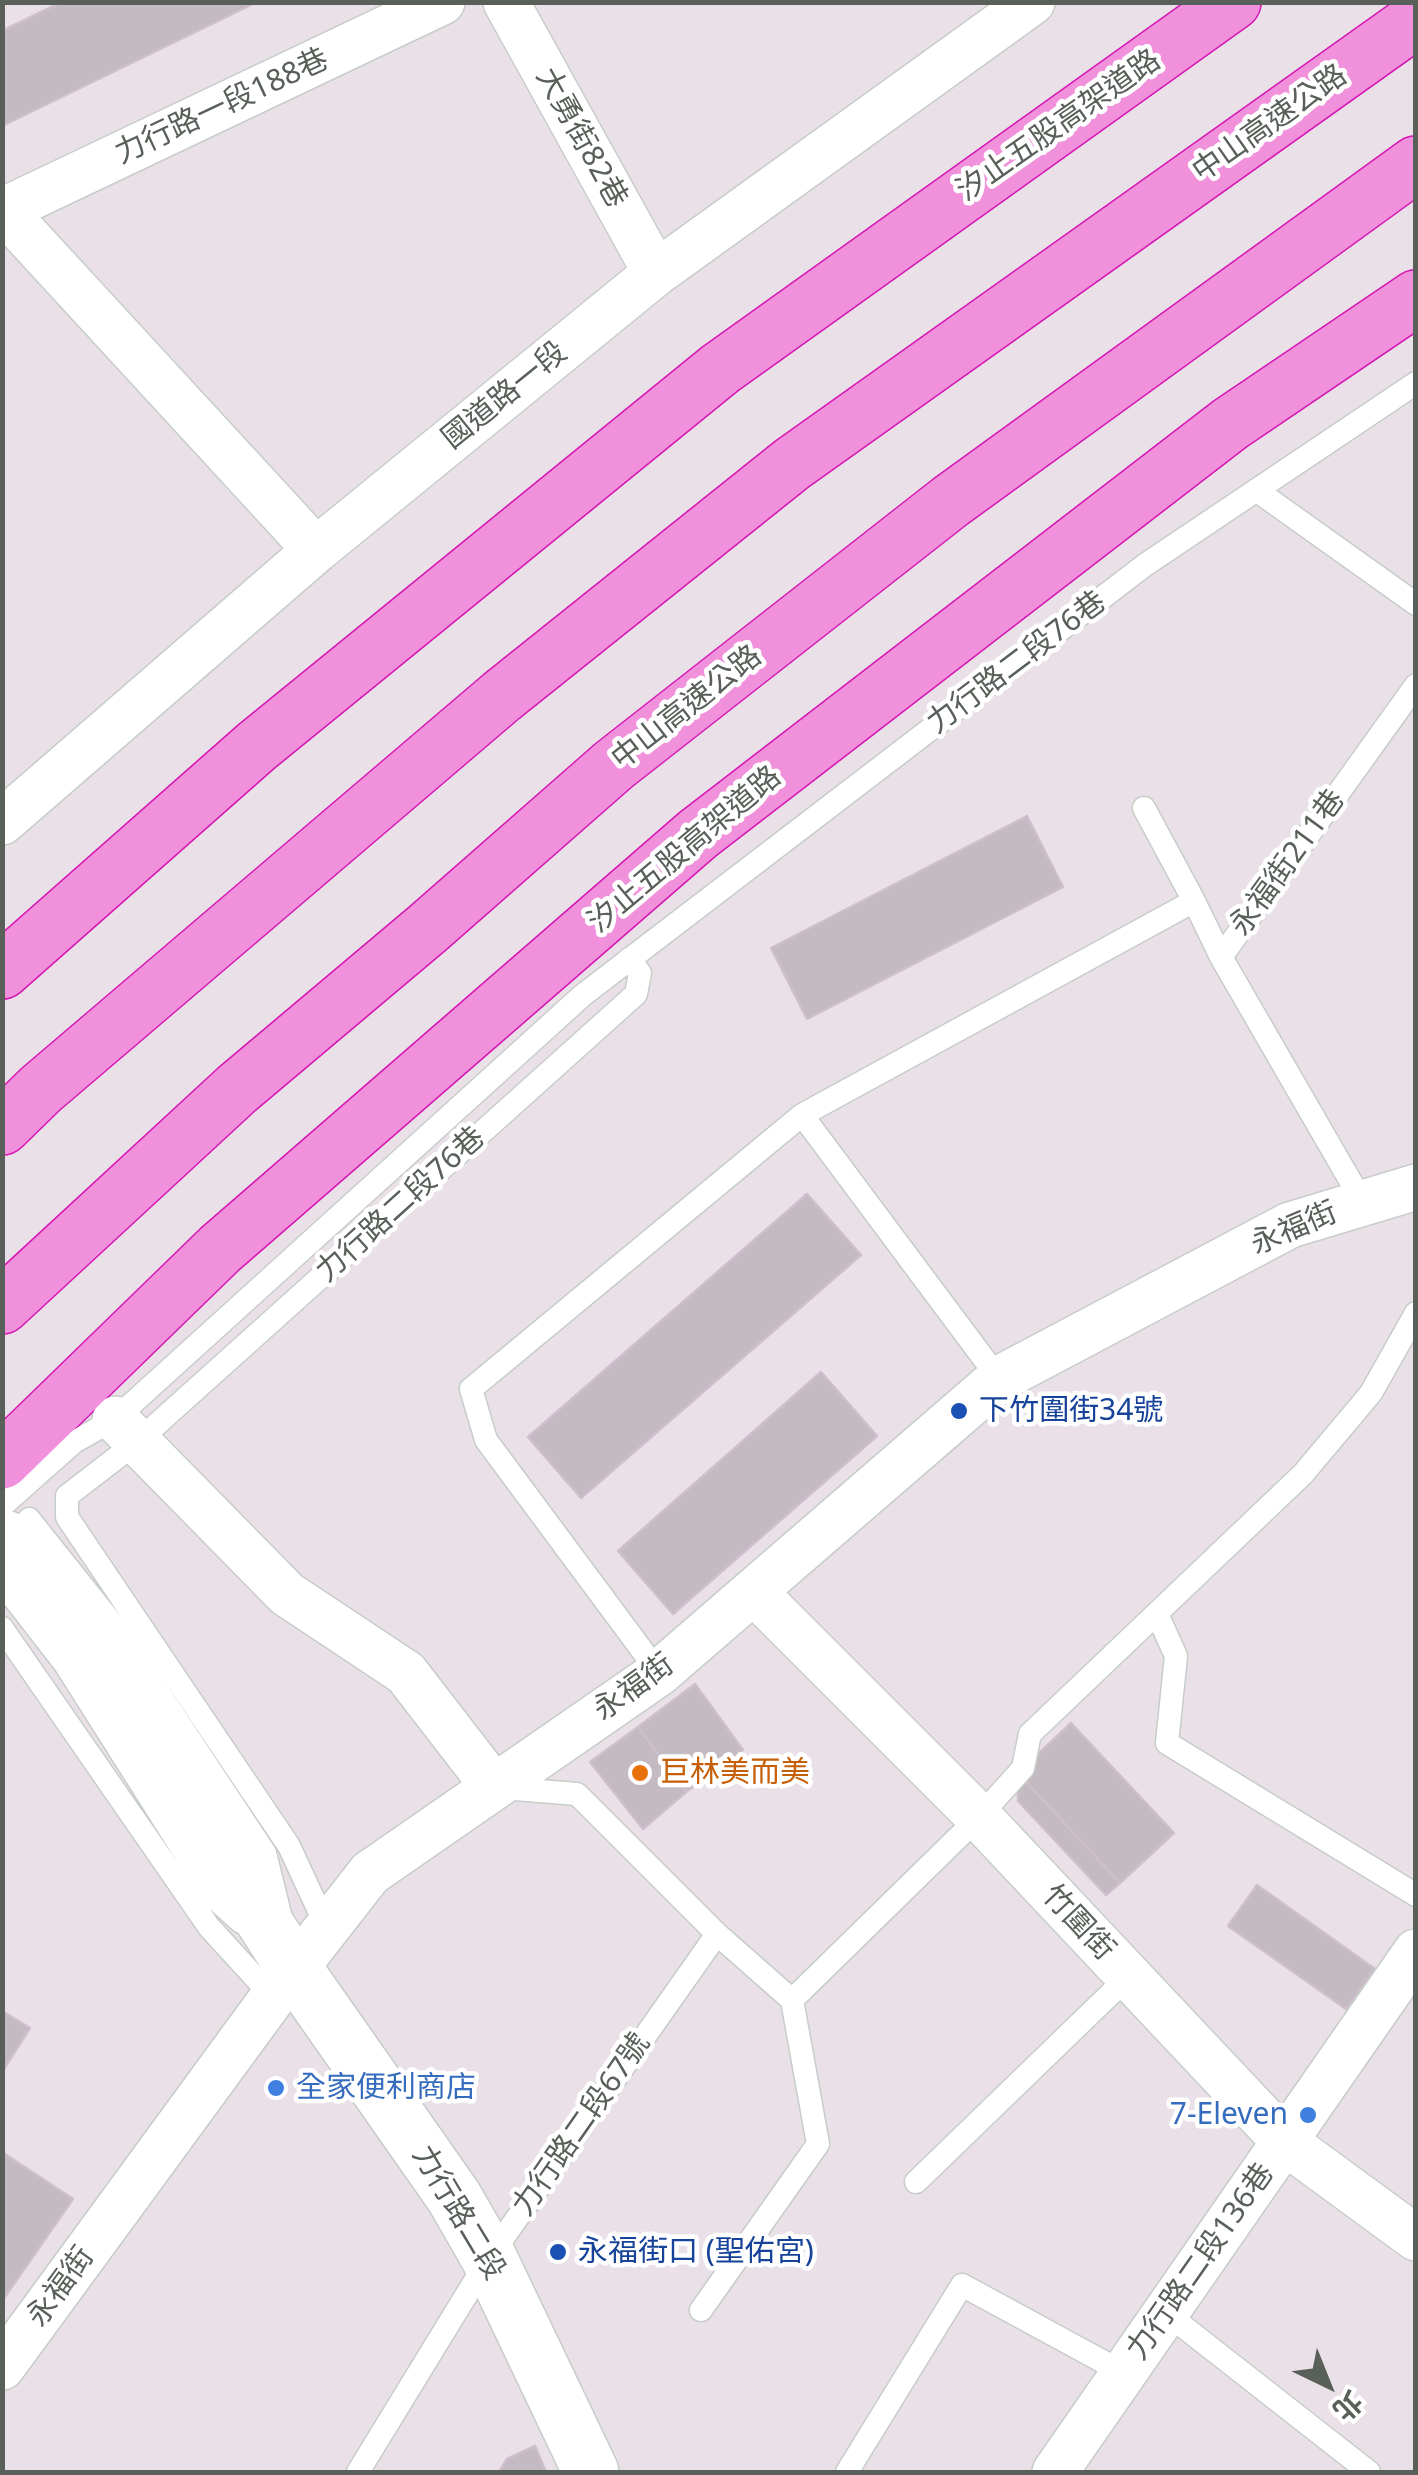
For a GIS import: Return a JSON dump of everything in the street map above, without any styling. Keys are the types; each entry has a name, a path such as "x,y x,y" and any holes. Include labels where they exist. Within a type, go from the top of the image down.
{"highway":[{"name":"汐止五股高架道路","path":"2,971 258,746 720,368 1233,2"},
{"name":"中山高速公路","path":"2,1127 41,1089 502,696 792,464 1416,20"},
{"name":"中山高速公路","path":"2,1306 238,1089 614,764 952,501 1416,164"},
{"name":"汐止五股高架道路","path":"2,1461 220,1249 698,834 1230,424 1416,298"}],"street":[{"name":"力行路一段188巷","path":"3,211 442,2"},
{"name":"大勇街82巷","path":"506,2 656,273"},
{"name":"國道路一段","path":"2,822 316,550 656,273 1032,2"},
{"path":"3,211 316,550"},
{"name":"永福街","path":"2,2367 326,1926 370,1873 659,1673 999,1379 1290,1224 1416,1187"},
{"path":"126,1430 287,1594 406,1674 494,1788"},
{"name":"力行路二段","path":"10,1536 93,1654 284,1984 454,2196 489,2258 591,2472"},
{"name":"竹圍街","path":"754,1592 979,1818 1285,2142 1416,2238"},
{"name":"力行路二段136巷","path":"1055,2472 1414,1955"}],"lane":[{"name":"力行路二段76巷","path":"126,1430 583,995 1146,565 1416,383"},
{"path":"1256,490 1416,604"},
{"name":"永福街211巷","path":"1362,1202 1221,957 1416,686"},
{"path":"1144,808 1221,957"},
{"path":"659,1673 486,1440 471,1389 802,1114 1194,900"},
{"name":"力行路二段76巷","path":"126,1430 636,994 640,973 628,959"},
{"path":"802,1114 999,1379"},
{"path":"792,2000 979,1818 1023,1768 1030,1734 1314,1460 1371,1393 1416,1313"},
{"path":"10,1536 74,1442 126,1430"},
{"path":"126,1430 67,1496 67,1517 289,1846 326,1926"},
{"path":"1157,1614 1176,1656 1167,1743 1416,1895"},
{"name":"力行路二段","path":"2,1628 209,1927 284,1984"},
{"path":"494,1788 577,1794 717,1934 792,2000 818,2144 701,2310"},
{"name":"力行路二段67號","path":"358,2472 489,2258 717,1934"},
{"path":"916,2182 1129,1976"},
{"path":"847,2472 962,2286 1124,2373"},
{"path":"1166,2313 1368,2472"}],"building":[{"path":"62,2 257,2 2,126 2,31"},
{"path":"1027,816 1063,887 807,1019 771,948"},
{"path":"807,1194 861,1255 581,1498 528,1437"},
{"path":"821,1372 877,1436 673,1614 618,1551"},
{"path":"695,1684 743,1750 686,1792 638,1727"},
{"path":"1071,1723 1174,1833 1120,1883 1018,1773"},
{"path":"638,1727 686,1792 643,1829 590,1762"},
{"path":"1018,1773 1120,1883 1106,1895 1018,1801"},
{"path":"1257,1885 1375,1969 1346,2009 1228,1926"},
{"path":"2,2011 30,2028 2,2072"},
{"path":"2,2152 73,2199 2,2301"},
{"path":"535,2446 546,2472 499,2472 507,2459"}],"place":[{"name":"下竹圍街34號","path":"959,1411"},
{"name":"巨林美而美","path":"640,1773"},
{"name":"全家便利商店","path":"276,2088"},
{"name":"7-Eleven","path":"1308,2115"},
{"name":"永福街口 (聖佑宮)","path":"558,2252"}]}
